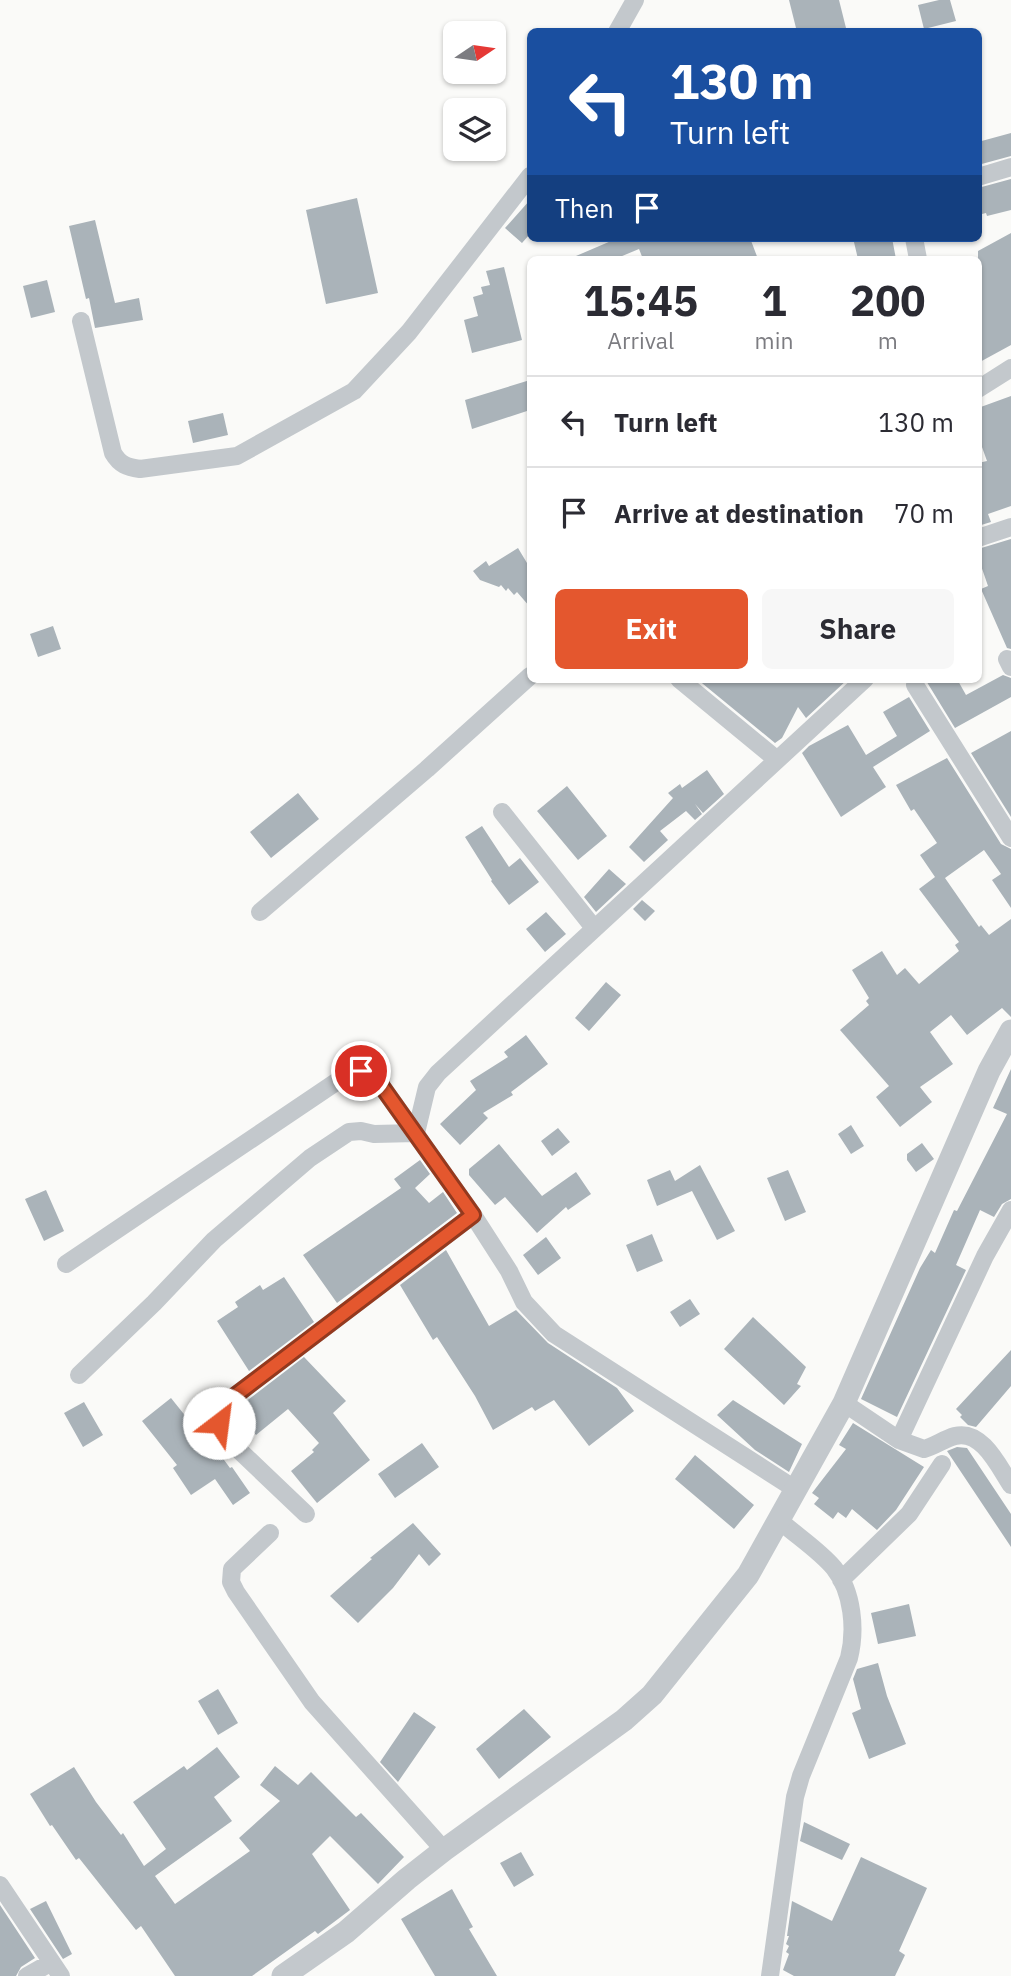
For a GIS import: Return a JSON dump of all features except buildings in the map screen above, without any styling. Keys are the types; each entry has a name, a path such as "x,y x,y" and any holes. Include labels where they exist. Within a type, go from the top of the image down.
{"street":[{"path":"619,28 635,0"},
{"path":"982,176 1011,167"},
{"path":"81,321 113,453 119,463 140,469 237,456 354,391 409,332 527,180"},
{"path":"982,386 1011,368"},
{"path":"982,537 1011,527"},
{"path":"260,912 427,769 527,679"},
{"path":"684,683 776,759"},
{"path":"416,1133 427,1087 438,1073 861,683"},
{"path":"915,685 1011,838"},
{"path":"502,812 594,928"},
{"path":"283,1976 340,1937 444,1850 624,1720 652,1695 748,1575 844,1403 989,1071 1011,1031"},
{"path":"66,1264 348,1074 361,1071 373,1074 473,1215 509,1271 524,1302 554,1334 795,1489"},
{"path":"79,1374 155,1303 214,1240 310,1158 349,1132 416,1133"},
{"path":"899,1440 985,1256 1011,1210"},
{"path":"306,1514 222,1434 219,1423 221,1410 228,1401 473,1215"},
{"path":"844,1403 899,1440 924,1449 958,1435 969,1436 986,1449 1011,1485"},
{"path":"841,1580 909,1514 942,1464"},
{"path":"770,1976 795,1797 854,1639 848,1598 841,1580 833,1568 780,1521"},
{"path":"270,1532 232,1569 231,1582 236,1592 312,1702 444,1850"},
{"path":"0,1885 55,1970 27,1976"}],"route":[{"path":"219,1423 221,1410 228,1401 473,1215 373,1074 361,1071"}]}
